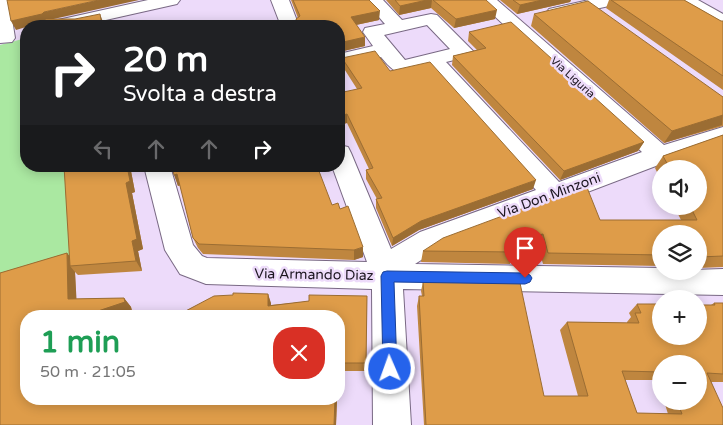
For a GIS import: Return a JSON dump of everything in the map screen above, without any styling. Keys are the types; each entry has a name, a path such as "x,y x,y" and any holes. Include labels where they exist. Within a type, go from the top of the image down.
{"street":[{"path":"0,0 2,38 20,34"},
{"path":"83,20 171,0"},
{"path":"280,0 288,20"},
{"path":"373,0 397,26"},
{"name":"Via Liguria","path":"486,0 520,21 660,155"},
{"path":"520,21 584,2 612,0"},
{"path":"686,0 723,22"},
{"path":"584,2 611,22"},
{"path":"431,19 458,35 464,52 400,67 372,32 397,26 431,19"},
{"path":"345,59 386,49"},
{"path":"432,60 554,193"},
{"name":"Via Don Minzoni","path":"387,276 398,260 421,244 554,193 660,155 723,135"},
{"path":"345,168 387,276 392,425"},
{"name":"Via Armando Diaz","path":"159,172 180,250 185,260 197,268 214,272 723,282"}],"green space":[{"path":"20,40 20,172 70,172 72,263 0,284 0,45"}],"building":[{"path":"7,0 99,0 11,21"},
{"path":"293,0 369,0 380,11 351,17 365,37 345,42 345,20 296,20 300,16"},
{"path":"395,0 427,0 400,6"},
{"path":"433,0 486,0 497,10 456,19"},
{"path":"513,0 542,0 520,5"},
{"path":"611,0 684,0 723,21 723,76"},
{"path":"588,1 723,97 723,115 672,131 534,14"},
{"path":"100,14 101,20 45,19 75,19"},
{"path":"511,22 644,142 564,171 453,56 486,48 469,32"},
{"path":"375,51 390,71 430,62 536,180 421,221 393,238 376,199 382,198 366,170 373,168 347,114 345,114 345,92 362,88 345,62 345,57"},
{"path":"723,135 723,256 707,257 707,225 652,225 652,255 548,253 543,234 512,241 515,252 423,251 443,238 586,185 600,220 697,220 694,215 707,215 707,160 665,160 663,156"},
{"path":"64,172 128,172 130,181 126,183 137,239 132,241 136,261 70,266"},
{"path":"173,172 319,172 332,205 338,203 340,209 348,206 363,247 354,250 199,244 193,238 177,174 174,175"},
{"path":"67,253 68,299 124,298 125,302 101,310 20,310 20,405 335,405 334,425 0,425 0,273"},
{"path":"423,282 520,283 544,396 588,396 567,322 639,323 635,313 641,313 637,304 652,304 652,345 707,345 707,305 723,303 723,374 707,373 723,408 723,425 426,425 419,296 424,296"},
{"path":"233,293 268,294 268,306 309,301 309,295 367,296 366,363 345,363 345,310 187,310 214,296 233,295"}],"route":[{"path":"390,369 387,276 525,278"}]}
